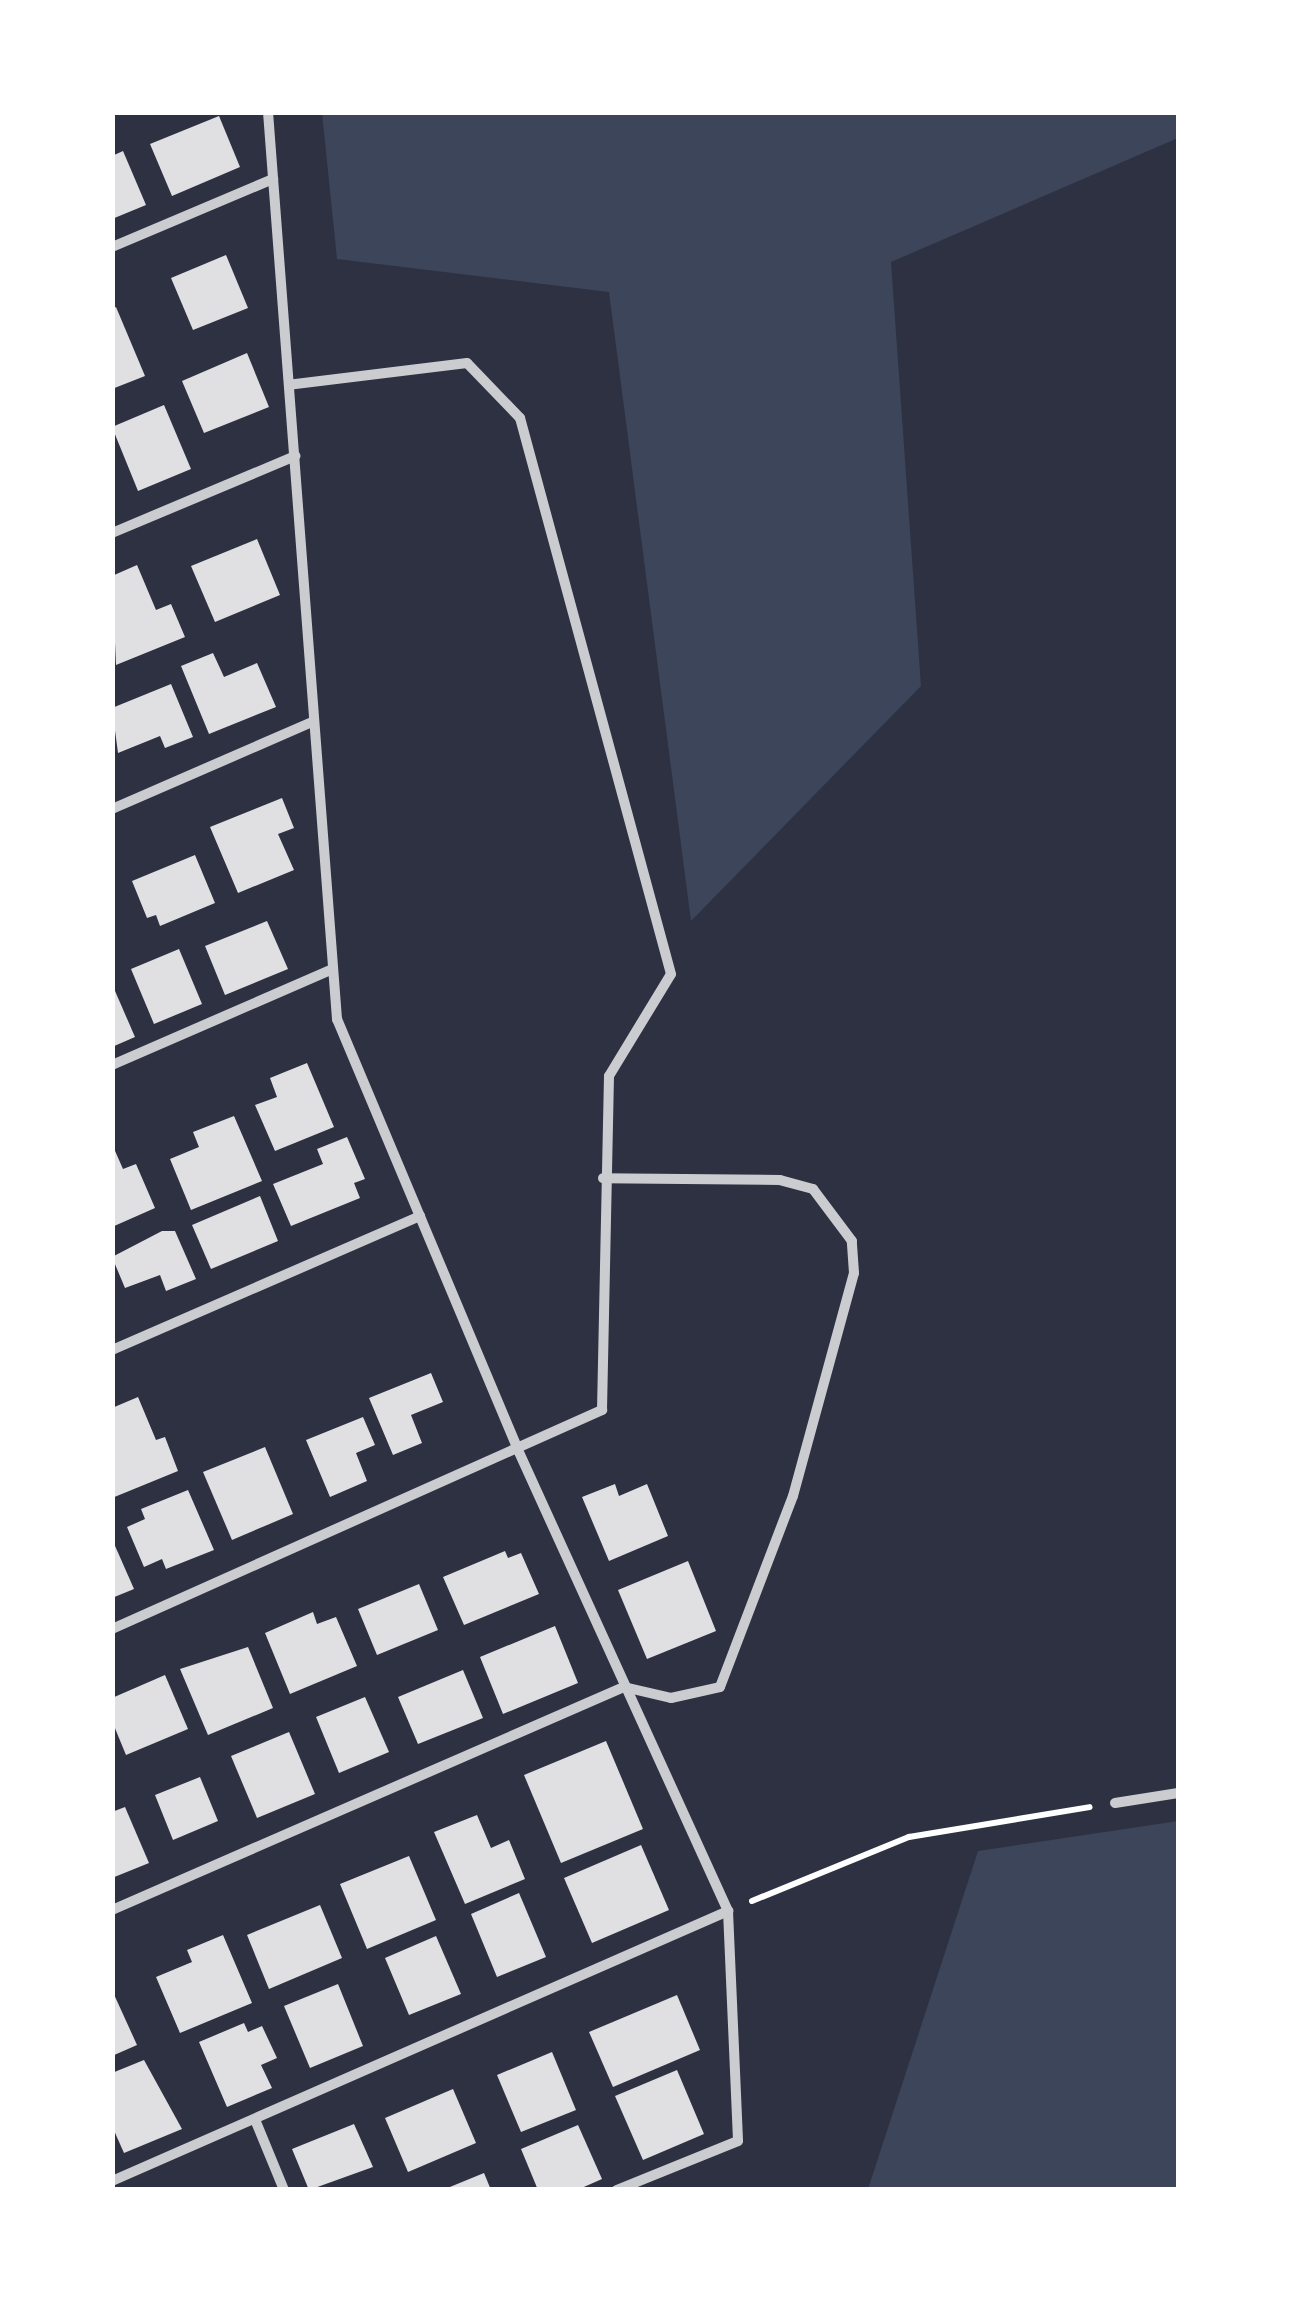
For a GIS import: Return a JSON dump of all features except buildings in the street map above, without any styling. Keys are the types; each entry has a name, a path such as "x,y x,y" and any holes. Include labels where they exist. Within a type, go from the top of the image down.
{"street":[{"path":"268,112 337,1018 518,1450 728,1912 738,2141 617,2190"},
{"path":"112,248 273,179"},
{"path":"112,1629 602,1410 603,1178 609,1076 672,974 520,418 467,363 289,385"},
{"path":"112,533 294,456"},
{"path":"112,809 314,721"},
{"path":"112,1065 333,969"},
{"path":"112,1910 624,1687 671,1698 720,1687 793,1496 854,1273 852,1242 813,1189 780,1180 603,1178"},
{"path":"112,1350 420,1216"},
{"path":"1115,1803 1178,1793"},
{"path":"112,2181 256,2122 728,1912"},
{"path":"256,2122 284,2190"}],"path":[{"path":"728,1912 910,1837 1115,1803"}],"shaded area":[{"path":"322,113 1178,113 1178,138 891,262 921,686 691,921 609,292 337,259"},
{"path":"1178,1821 1178,2189 868,2189 978,1851"}]}
